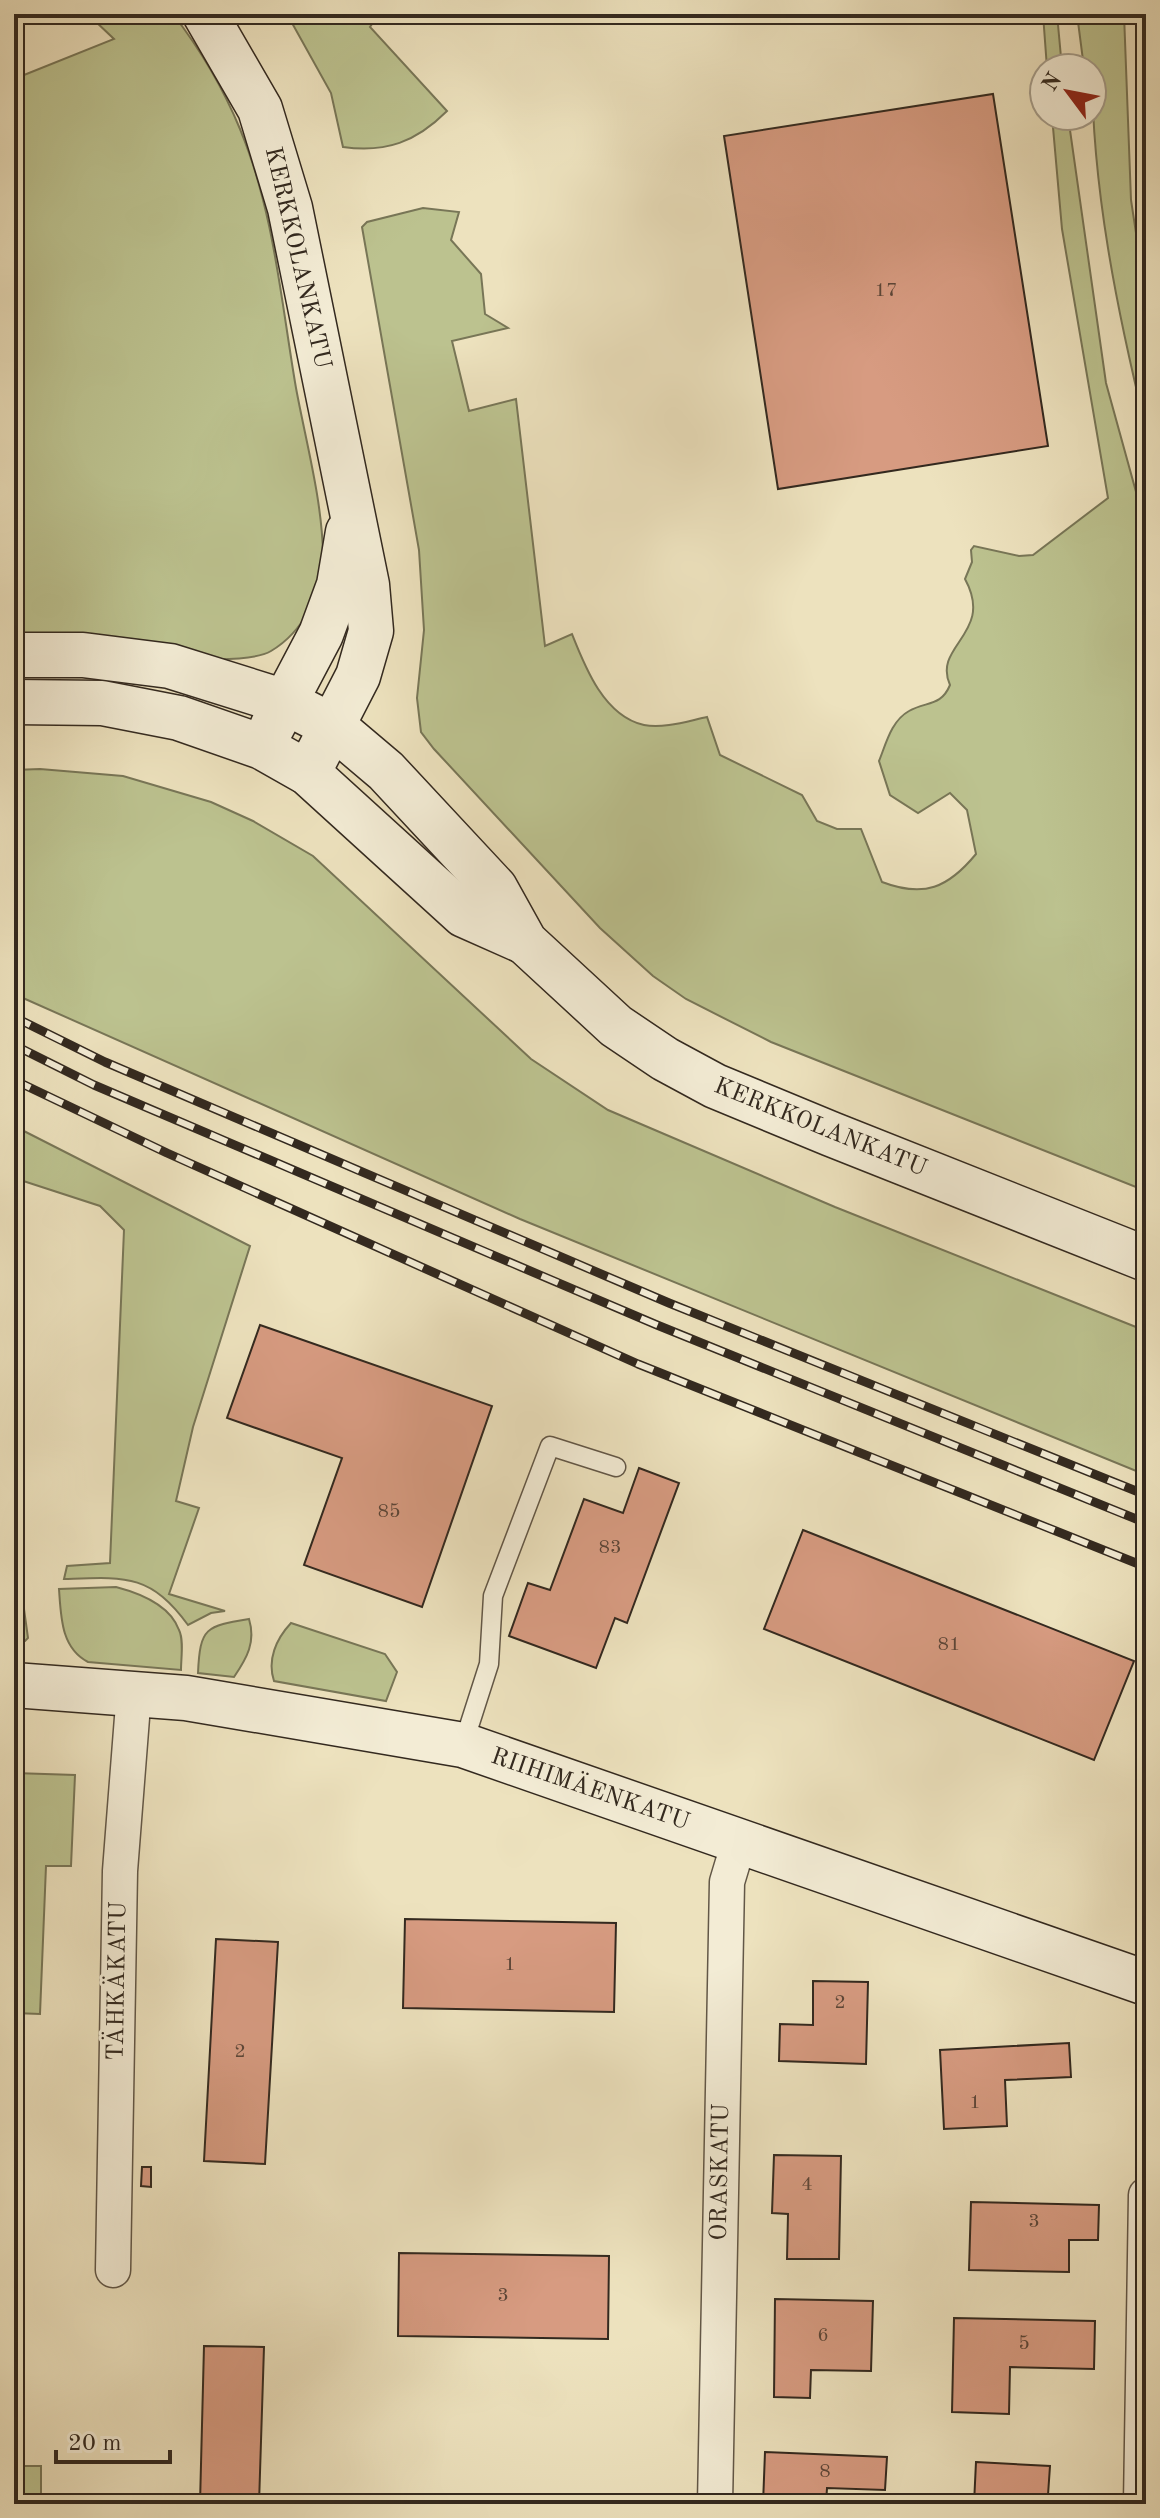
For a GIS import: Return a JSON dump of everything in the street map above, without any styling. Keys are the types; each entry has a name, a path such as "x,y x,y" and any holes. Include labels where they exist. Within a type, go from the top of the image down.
{"street":[{"name":"KERKKOLANKATU","path":"205,14 260,109 290,208 367,585 371,631 358,676 308,773"},
{"name":"KERKKOLANKATU","path":"351,517 339,585 321,634 262,747 308,773 464,915 525,942"},
{"path":"14,655 134,659 170,666 285,702"},
{"path":"14,702 102,703 179,718 262,747"},
{"name":"KERKKOLANKATU","path":"285,702 334,727 386,771 495,888 525,942 616,1026 715,1086 1146,1259"},
{"name":"RIIHIMÄENKATU","path":"14,1685 134,1692 253,1708 463,1745 1146,1983"},
{"name":"TÄHKÄKATU","path":"113,2270 120,1871 134,1692"},
{"name":"ORASKATU","path":"715,2504 727,1882 739,1842"},
{"path":"1141,2504 1146,2195"}],"lane":[{"path":"463,1745 489,1664 493,1596 550,1446 616,1467"}],"green space":[{"path":"101,14 173,14 210,69 240,129 252,160 269,224 317,492 323,554 320,583 302,622 271,651 252,657 223,659 147,655 14,639 14,79 114,39 94,20"},
{"path":"287,14 379,14 370,27 447,111 424,131 400,143 373,148 343,147 331,93"},
{"path":"1043,14 1057,14 1061,52 1046,52"},
{"path":"1077,14 1124,14 1131,200 1146,299 1146,429 1108,249 1096,158 1094,132 1108,132 1108,52 1082,52"},
{"path":"1053,132 1070,132 1106,383 1146,528 1146,1191 771,1042 686,999 653,976 600,928 434,749 421,732 417,698 424,630 419,550 362,227 367,222 423,208 459,212 451,240 481,274 485,314 508,328 452,341 469,411 516,399 545,646 572,634 598,688 618,712 630,720 659,726 707,717 720,755 802,795 817,821 837,829 861,829 882,882 910,889 934,887 945,882 976,854 967,810 950,793 918,813 890,795 879,761 890,733 903,715 938,700 950,685 947,671 949,659 969,626 973,613 972,598 965,579 972,562 971,550 974,546 1019,556 1033,555 1108,498 1062,229"},
{"path":"40,769 123,776 211,802 253,821 313,856 531,1059 608,1110 835,1207 1146,1331 1146,1475 520,1219 14,994 14,770"},
{"path":"14,1126 250,1246 193,1427 176,1501 199,1508 169,1594 225,1611 211,1613 188,1625 174,1608 148,1587 120,1579 64,1579 67,1566 110,1563 124,1230 100,1206 14,1178"},
{"path":"116,1587 153,1601 175,1621 181,1639 181,1670 88,1662 72,1649 64,1631 59,1589"},
{"path":"14,1602 24,1609 28,1638 25,1641 14,1641"},
{"path":"249,1619 249,1650 234,1677 198,1673 201,1646 208,1631 223,1624"},
{"path":"291,1623 385,1654 397,1672 386,1701 274,1681 274,1650"},
{"path":"14,1773 75,1775 71,1866 46,1866 40,2014 14,2013"},
{"path":"14,2466 41,2466 41,2504 14,2504"}],"building":[{"path":"993,94 1048,446 778,489 724,136"},
{"path":"260,1325 492,1406 422,1607 304,1565 342,1458 227,1418"},
{"path":"639,1468 679,1483 627,1623 615,1618 596,1668 509,1636 528,1583 550,1590 584,1499 623,1513"},
{"path":"803,1530 1134,1661 1094,1760 764,1629"},
{"path":"405,1919 616,1923 614,2012 403,2008"},
{"path":"216,1939 278,1942 265,2164 204,2161"},
{"path":"813,1981 868,1982 866,2064 779,2061 780,2024 813,2025"},
{"path":"1069,2043 1071,2077 1005,2080 1007,2126 944,2129 940,2050"},
{"path":"774,2155 841,2156 839,2259 787,2259 788,2214 772,2213"},
{"path":"142,2167 151,2167 151,2187 141,2186"},
{"path":"971,2202 1099,2205 1098,2240 1069,2240 1069,2272 969,2270"},
{"path":"399,2253 609,2256 608,2339 398,2336"},
{"path":"775,2299 873,2301 871,2371 811,2370 810,2398 774,2397"},
{"path":"954,2318 1095,2321 1094,2369 1010,2367 1009,2414 952,2412"},
{"path":"204,2346 264,2347 259,2504 200,2504"},
{"path":"765,2452 887,2457 885,2490 827,2488 826,2504 763,2504"},
{"path":"976,2462 1050,2466 1048,2495 1088,2497 1087,2504 974,2504"}],"railway":[{"path":"14,1017 105,1062 669,1303 1146,1495"},
{"path":"14,1045 94,1085 657,1325 1146,1523"},
{"path":"14,1080 167,1153 638,1364 1146,1567"}]}
